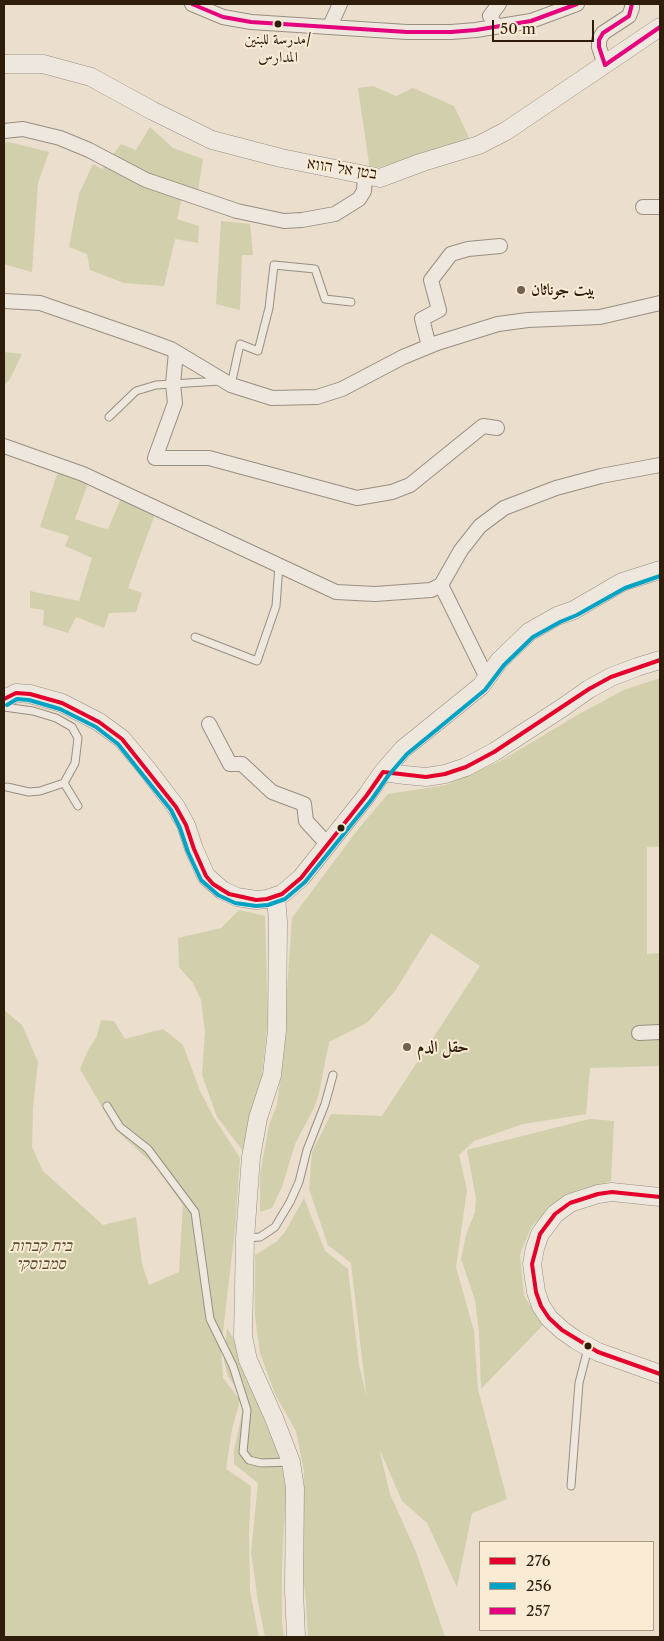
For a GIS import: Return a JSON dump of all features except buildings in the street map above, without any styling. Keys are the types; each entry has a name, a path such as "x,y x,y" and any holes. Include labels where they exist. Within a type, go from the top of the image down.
{"street":[{"path":"192,4 223,16 251,22 407,32 476,30 531,21 577,4"},
{"path":"330,26 340,4"},
{"path":"496,26 490,16 499,4"},
{"path":"605,65 599,47 602,32 629,16 632,4"},
{"name":"בטן אל הווא","path":"4,64 43,64 91,77 153,111 212,140 281,158 380,178 423,162 479,146 506,131 660,27"},
{"path":"4,131 23,129 60,138 89,150 146,180 237,211 284,221 335,214 359,199 364,191 366,175"},
{"path":"642,207 660,207"},
{"path":"429,346 422,319 439,310 431,280 451,254 468,248 500,246"},
{"path":"4,301 40,303 140,338 176,352 227,383 272,398 317,397 342,389 429,346 498,324 528,320 600,317 660,303"},
{"path":"176,352 175,403 155,458 209,458 357,498 392,492 410,485 483,426 497,428"},
{"path":"4,446 83,474 336,592 375,594 431,590 441,585 461,550 480,526 504,508 556,488 601,476 660,465"},
{"path":"4,699 16,693 48,698 78,710 122,738 176,807 186,825 200,865 206,876 214,884 230,894 256,900 276,896 288,890 301,878 403,748 481,686 499,661 529,632 558,616 574,610 622,582 660,570"},
{"path":"441,585 487,678"},
{"path":"383,772 426,777 445,774 466,767 494,752 562,708 589,688 611,677 660,660"},
{"path":"209,724 230,764 242,764 272,792 304,804 306,821 328,845"},
{"path":"276,896 278,922 275,1051 272,1075 258,1118 251,1157 245,1238 244,1349 254,1377 280,1431 290,1462 295,1488 294,1590 296,1637"},
{"path":"639,1033 660,1032"},
{"path":"660,1196 612,1192 582,1198 570,1203 556,1214 540,1234 535,1248 532,1274 541,1306 549,1318 562,1330 598,1352 660,1374"}],"lane":[{"path":"110,417 136,391 156,385 227,383 240,344 258,351 269,308 274,265 315,269 325,299 351,302"},
{"path":"195,637 257,661 276,606 279,565"},
{"path":"4,707 33,711 56,718 72,727 78,738 75,763 64,783 40,791 29,792 7,787"},
{"path":"64,783 78,806"},
{"path":"245,1238 260,1237 275,1227 290,1202 309,1144 325,1104 333,1075"},
{"path":"107,1106 120,1127 148,1150 195,1212 210,1319 233,1366 247,1410 243,1452 249,1460 261,1463 290,1462"},
{"path":"572,1486 579,1383 588,1346"}],"green space":[{"path":"373,86 396,96 413,88 454,106 470,140 370,170 358,88"},
{"path":"150,127 173,148 203,159 198,191 185,185 177,219 199,226 198,243 175,239 164,286 124,283 90,270 87,254 69,247 79,194 93,164 102,169 121,144 136,150"},
{"path":"4,141 49,152 38,183 32,272 4,264"},
{"path":"221,221 250,224 253,255 242,255 240,310 216,304"},
{"path":"4,352 22,354 10,379 4,386"},
{"path":"58,471 88,483 75,519 108,529 121,498 155,514 128,588 142,593 136,612 109,613 104,628 76,617 68,633 43,625 44,610 30,608 30,591 79,601 92,558 65,546 69,536 40,527"},
{"path":"660,678 660,847 647,847 647,954 660,953 660,1066 590,1068 586,1114 523,1124 474,1141 459,1155 467,1190 456,1267 474,1331 478,1389 507,1499 472,1513 457,1587 427,1523 402,1501 379,1448 390,1494 416,1552 445,1637 308,1637 300,1549 304,1471 296,1431 275,1394 260,1353 255,1316 255,1255 276,1242 285,1232 304,1198 325,1251 348,1269 359,1365 367,1397 351,1263 328,1245 309,1189 312,1152 331,1114 382,1116 480,966 431,933 395,991 367,1023 329,1042 319,1093 314,1108 295,1144 282,1187 272,1208 260,1212 260,1175 269,1125 277,1105 282,1063 292,918 359,828 388,794 446,785 502,760 624,690"},
{"path":"239,910 265,916 268,1018 262,1076 253,1105 243,1151 217,1117 202,1075 205,1032 201,1000 193,983 179,967 178,938 221,928"},
{"name":"בית קברות סמבוסקי","path":"4,1010 22,1025 38,1062 33,1108 32,1147 43,1171 103,1225 136,1217 142,1264 149,1285 179,1272 183,1205 156,1167 115,1129 80,1069 88,1050 97,1036 101,1020 114,1021 125,1039 163,1029 183,1045 200,1091 213,1116 240,1158 235,1229 221,1349 223,1378 240,1400 232,1429 226,1469 251,1486 249,1535 250,1591 259,1637 4,1637"},
{"path":"590,1119 614,1121 611,1181 562,1197 531,1227 520,1255 524,1296 543,1325 481,1389 479,1332 475,1300 461,1259 466,1235 475,1212 476,1198 467,1150"},
{"path":"227,1328 234,1339 245,1372 281,1461 286,1490 282,1565 282,1621 284,1637 265,1637 258,1602 251,1552 258,1483 234,1464 234,1450 245,1401 228,1376 224,1361"}],"transit line":[{"name":"257","path":"192,4 223,17 251,22 407,32 476,30 531,21 577,4"},
{"name":"257","path":"632,4 629,16 603,33 599,40 599,47 605,65 660,27"},
{"name":"256","path":"7,705 17,699 29,700 60,709 96,727 118,744 171,810 201,880 218,895 235,903 256,906 268,905 285,899 305,882 407,754 485,690 504,665 533,637 625,588 660,576"},
{"name":"276","path":"4,699 16,693 30,694 62,703 99,722 122,739 176,807 186,825 206,876 213,884 229,894 256,900 282,894 301,878 383,772 426,777 445,774 466,767 494,752 589,689 611,677 660,660"},
{"name":"276","path":"660,1197 612,1192 598,1194 570,1203 555,1214 540,1234 532,1264 536,1292 541,1306 549,1318 562,1330 598,1352 660,1374"}],"place":[{"name":"مدرسة للبنين/ المدارس","path":"278,24"},
{"name":"بيت جوناثان","path":"521,290"},
{"name":"حقل الدم","path":"407,1047"}]}
